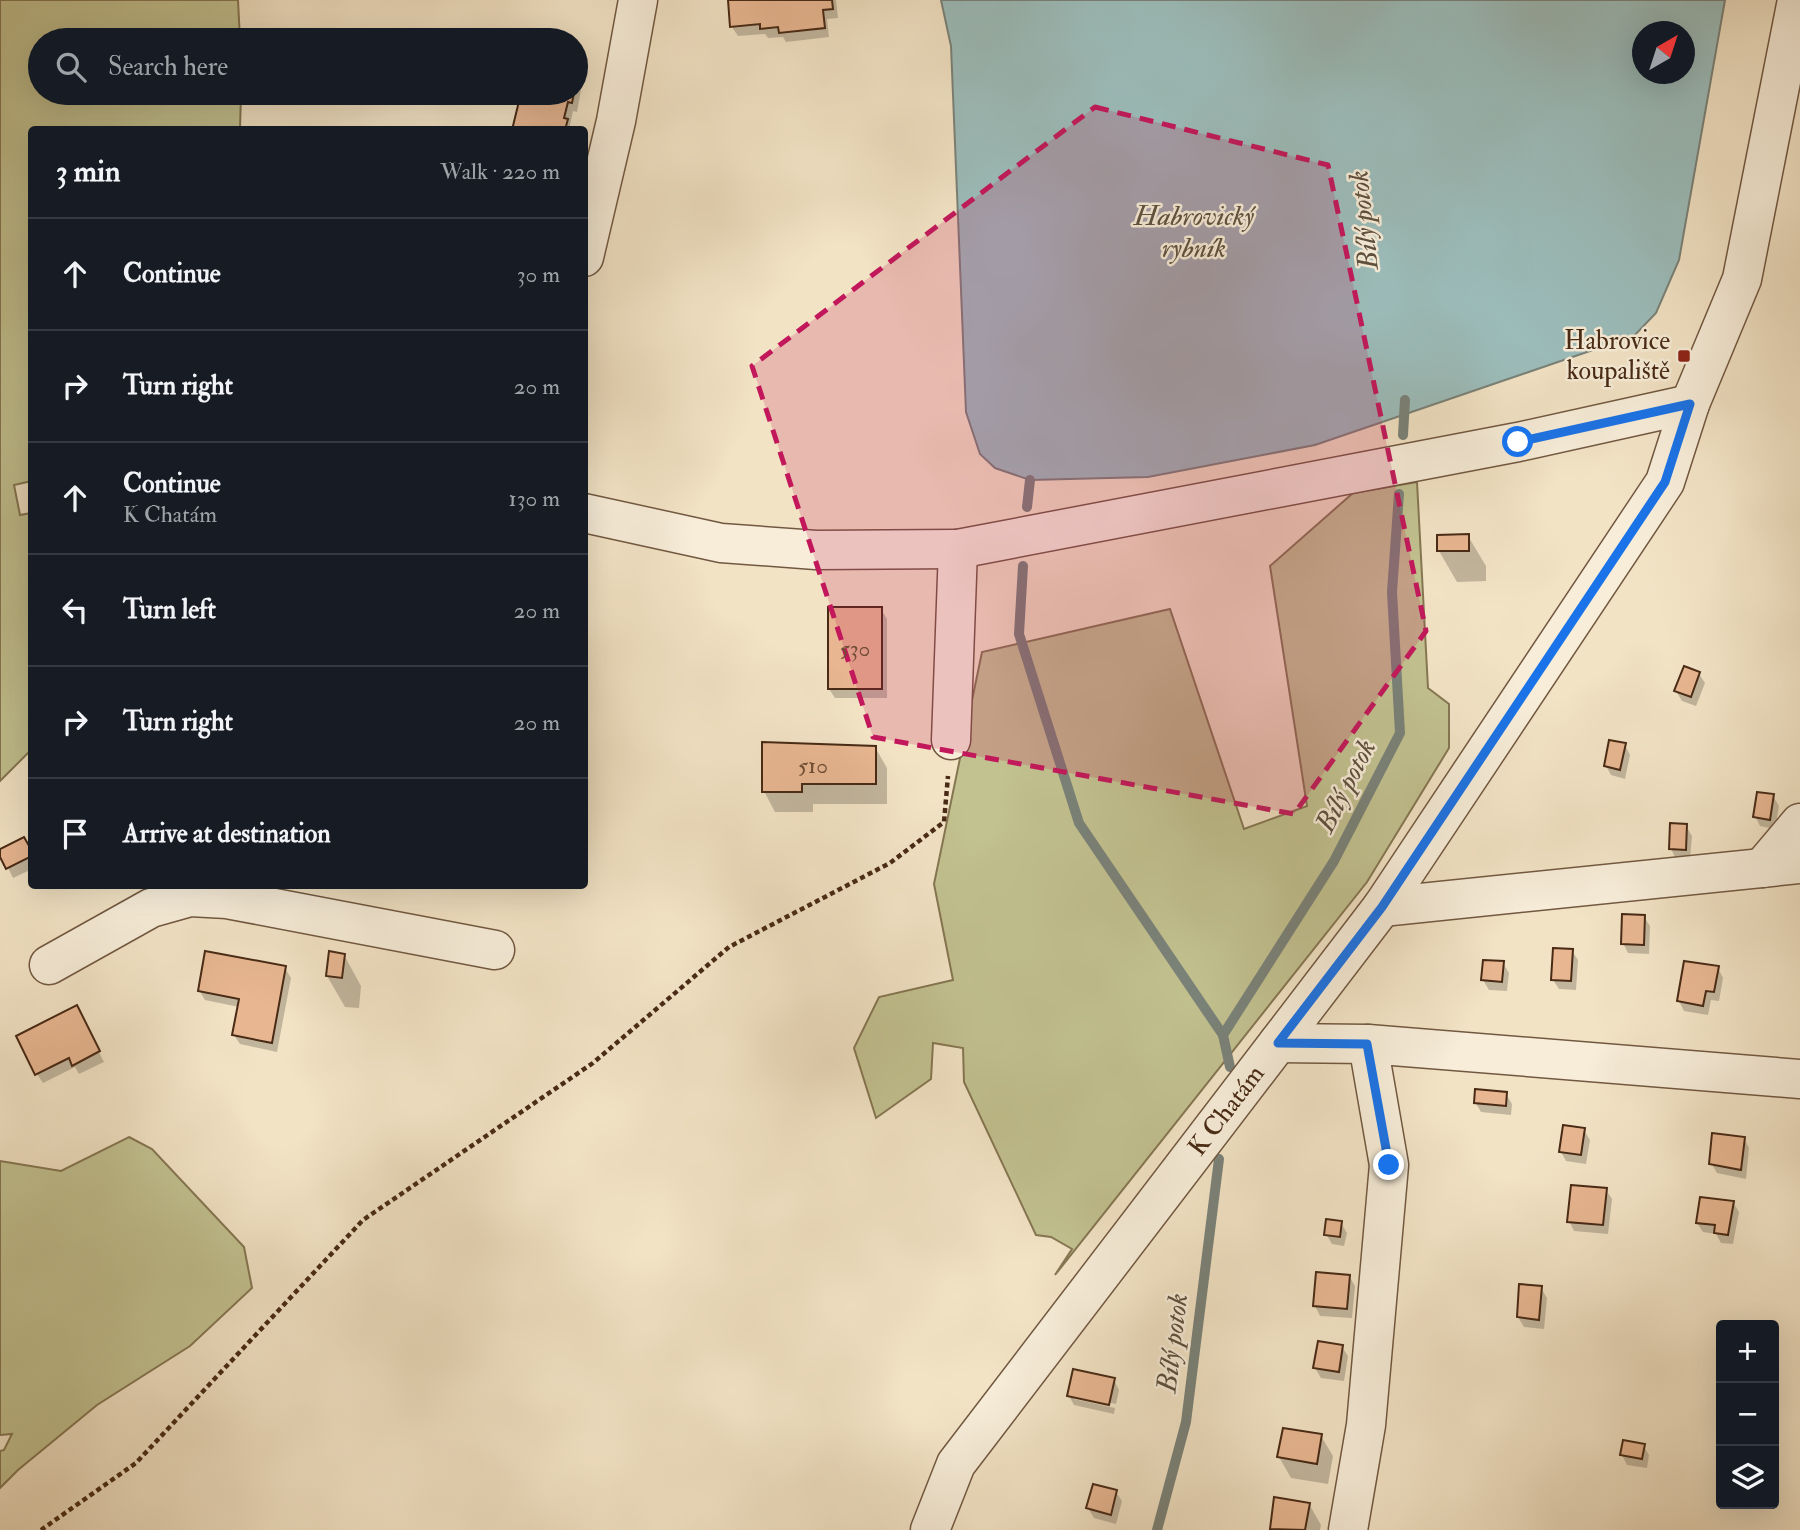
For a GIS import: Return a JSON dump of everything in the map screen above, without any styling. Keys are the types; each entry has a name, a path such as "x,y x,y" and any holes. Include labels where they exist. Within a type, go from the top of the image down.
{"street":[{"path":"588,240 616,121 638,0"},
{"name":"K Chatám","path":"930,1530 956,1464 1382,907 1665,482 1690,404 1742,279 1797,0"},
{"path":"588,514 721,542 816,550 958,550 1518,442 1690,404"},
{"path":"951,740 958,550"},
{"path":"1762,867 1800,823"},
{"path":"1382,907 1800,864"},
{"path":"49,965 151,908 189,891 495,950"},
{"path":"1278,1043 1367,1044 1800,1079"},
{"path":"1348,1530 1366,1426 1389,1165 1367,1044"}],"path":[{"path":"41,1530 136,1463 363,1220 593,1063 729,947 890,863 944,822 951,740"}],"highlighted area":[{"path":"1095,107 1328,165 1426,631 1294,814 873,737 752,366"}],"shaded area":[{"path":"0,0 238,0 239,28 28,28 28,105 241,105 240,126 28,126 28,482 14,485 20,515 28,514 28,753 0,781"},
{"path":"1417,482 1428,688 1449,704 1449,748 1367,882 1055,1275 1072,1249 1051,1237 1036,1235 964,1082 963,1048 933,1043 931,1079 876,1118 854,1048 879,997 953,980 934,884 982,652 1170,609 1244,829 1307,806 1270,566 1353,493"},
{"path":"129,1137 152,1149 244,1247 252,1288 190,1346 97,1405 0,1488 0,1451 4,1450 12,1434 0,1435 0,1161 61,1171"}],"water":[{"name":"Habrovický rybník","path":"941,0 1725,0 1679,260 1656,313 1634,336 1315,445 1148,477 1030,480 995,468 980,454 966,412 951,46"}],"building":[{"path":"728,0 832,0 833,9 823,10 825,28 779,33 778,27 760,29 760,24 730,27"},
{"path":"518,105 567,105 564,118 568,119 566,126 513,126"},
{"path":"1469,534 1469,551 1437,551 1437,535"},
{"path":"828,607 882,607 882,689 828,689"},
{"path":"1684,666 1700,672 1691,697 1674,691"},
{"path":"1609,740 1626,743 1620,770 1604,766"},
{"path":"762,742 876,746 876,784 802,784 802,792 762,792"},
{"path":"1757,792 1774,794 1770,820 1753,817"},
{"path":"1670,823 1687,824 1686,850 1669,849"},
{"path":"24,837 28,844 28,858 6,869 0,857 0,849"},
{"path":"1622,914 1645,915 1644,945 1621,944"},
{"path":"1553,948 1573,949 1571,981 1551,980"},
{"path":"205,951 286,966 272,1043 232,1035 239,999 198,991"},
{"path":"329,951 345,954 342,978 326,976"},
{"path":"1483,960 1504,961 1502,982 1481,980"},
{"path":"1684,961 1719,966 1714,992 1706,991 1703,1006 1677,1001"},
{"path":"77,1005 100,1051 72,1066 69,1058 35,1075 16,1036"},
{"path":"1475,1089 1507,1092 1506,1106 1474,1103"},
{"path":"1563,1125 1585,1128 1581,1155 1559,1152"},
{"path":"1712,1133 1745,1137 1741,1170 1709,1164"},
{"path":"1571,1185 1607,1188 1603,1225 1567,1222"},
{"path":"1700,1197 1734,1201 1728,1235 1714,1233 1715,1225 1696,1223"},
{"path":"1326,1219 1342,1221 1340,1237 1324,1235"},
{"path":"1316,1272 1350,1275 1347,1309 1313,1306"},
{"path":"1519,1284 1542,1286 1539,1320 1517,1317"},
{"path":"1318,1341 1343,1345 1339,1372 1313,1368"},
{"path":"1073,1369 1115,1378 1109,1405 1067,1396"},
{"path":"1283,1428 1322,1434 1317,1464 1277,1457"},
{"path":"1623,1440 1645,1444 1642,1459 1620,1455"},
{"path":"1093,1484 1117,1490 1111,1515 1086,1508"},
{"path":"1274,1497 1310,1503 1305,1530 1270,1529"}],"waterway":[{"name":"Bílý potok","path":"1403,435 1405,400"},
{"path":"1027,507 1030,480"},
{"name":"Bílý potok","path":"1230,1067 1223,1035 1334,861 1400,733 1392,592 1399,494"},
{"path":"1023,566 1019,634 1079,823 1223,1035"},
{"name":"Bílý potok","path":"1157,1530 1186,1422 1219,1159"}],"place":[{"name":"Habrovice koupaliště","path":"1684,356"}],"route":[{"path":"1389,1165 1367,1044 1278,1043 1382,907 1665,482 1690,404 1518,442"}]}
